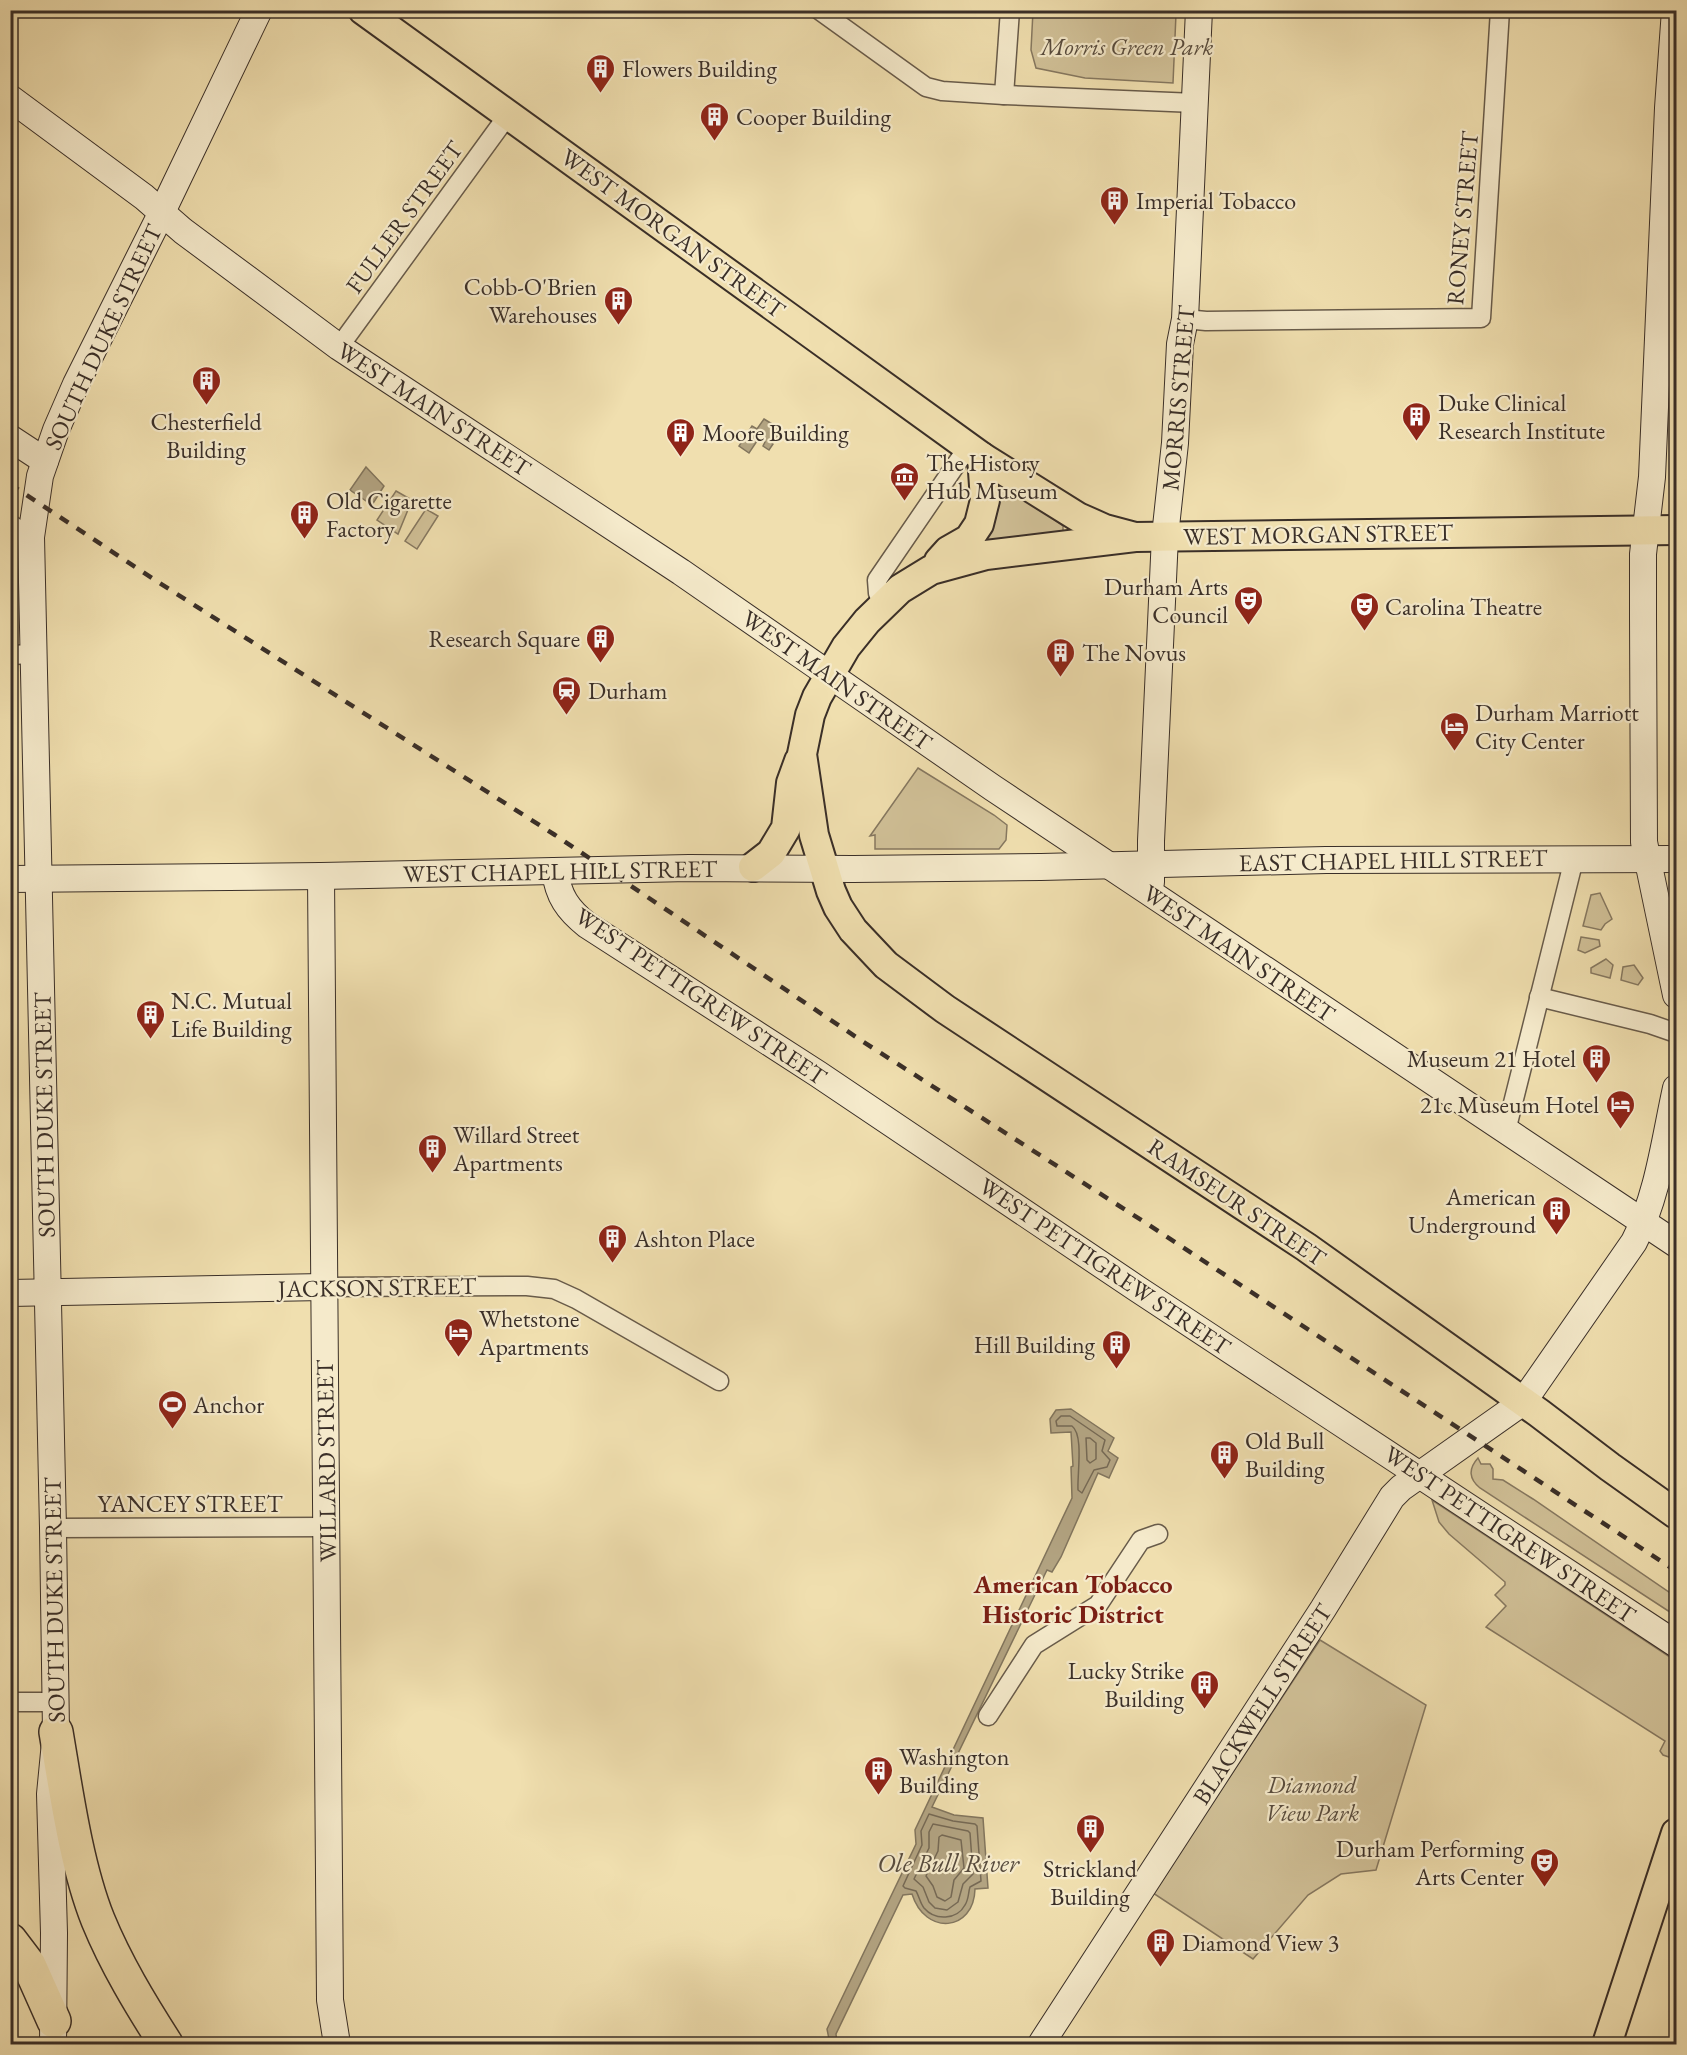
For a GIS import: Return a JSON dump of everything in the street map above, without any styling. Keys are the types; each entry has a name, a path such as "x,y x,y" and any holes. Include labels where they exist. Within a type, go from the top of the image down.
{"highway":[{"path":"56,1717 77,1842 98,1919 124,1974 166,2044"},
{"path":"10,1940 33,1972 53,2033"}],"main road":[{"name":"WEST MORGAN STREET","path":"363,10 975,452 1078,517 1099,527 1135,537 1677,530"},
{"path":"932,570 948,551 969,539 979,524 985,500 975,452"},
{"path":"753,867 771,853 786,828 791,783 802,754 810,715 829,674 846,647 867,621 900,589 932,570 996,554 1135,537"},
{"name":"RAMSEUR STREET","path":"802,754 814,835 834,899 853,930 886,965 945,1009 1306,1247 1677,1514"},
{"path":"1607,2044 1677,1833"}],"street":[{"name":"SOUTH DUKE STREET","path":"53,2033 54,1933 50,1794 56,1717 49,1292 39,878 22,654 21,530 35,501 45,461 76,384 259,10"},
{"path":"819,10 926,87 942,91 1195,103"},
{"path":"1004,95 1010,10"},
{"name":"MORRIS STREET","path":"1151,894 1165,536 1175,443 1180,344 1185,319 1199,10"},
{"name":"RONEY STREET","path":"1185,319 1206,321 1481,318 1500,10"},
{"path":"1675,10 1670,206 1652,477 1643,554 1644,842 1677,995"},
{"name":"WEST MAIN STREET","path":"10,98 144,197 183,231 339,347 681,572 1109,866 1677,1244"},
{"name":"FULLER STREET","path":"339,347 508,115"},
{"path":"10,438 45,461"},
{"path":"883,605 878,593 877,580 975,452"},
{"path":"1506,1131 1575,859"},
{"name":"EAST CHAPEL HILL STREET","path":"1109,866 1316,860 1677,859"},
{"name":"WEST CHAPEL HILL STREET","path":"10,879 321,876 753,867 825,869 1109,866"},
{"name":"WEST PETTIGREW STREET","path":"555,871 559,894 572,914 587,925 818,1074 1137,1288 1677,1644"},
{"name":"WILLARD STREET","path":"321,876 330,2000 337,2044"},
{"path":"1539,997 1650,1024 1677,1033"},
{"name":"BLACKWELL STREET","path":"1041,2044 1323,1609 1392,1497 1401,1488 1523,1402 1634,1242 1644,1222 1677,1088"},
{"name":"JACKSON STREET","path":"10,1293 500,1285 554,1289 576,1299 719,1381"},
{"name":"YANCEY STREET","path":"53,1528 327,1527"},
{"path":"988,1716 1034,1645 1098,1605 1141,1540 1158,1534"},
{"path":"10,1702 56,1717"}],"green space":[{"name":"Morris Green Park","path":"1033,11 1125,11 1176,14 1173,83 1085,78 1036,68 1031,50"},
{"path":"995,477 1063,526 1063,533 980,546"},
{"path":"396,491 412,500 398,534 377,520"},
{"path":"426,509 438,516 417,549 405,541"},
{"path":"918,768 1007,825 1006,840 999,849 875,849 875,835 870,836"},
{"path":"1600,893 1612,919 1601,930 1583,926 1591,895"},
{"path":"1581,937 1599,940 1600,946 1585,953 1578,950"},
{"path":"1606,959 1613,965 1610,978 1591,973 1591,968"},
{"path":"1634,965 1643,978 1638,985 1621,980 1623,967"},
{"path":"1478,1458 1481,1464 1490,1464 1493,1469 1493,1479 1503,1480 1533,1499 1676,1597 1676,1616 1480,1488 1471,1474"},
{"path":"1432,1500 1676,1661 1676,1745 1672,1758 1663,1755 1660,1751 1665,1741 1486,1627 1506,1606 1495,1595 1505,1585 1505,1582 1449,1534 1439,1522"},
{"name":"Diamond View Park","path":"1320,1640 1426,1705 1376,1870 1341,1874 1308,1895 1253,1959 1153,1893"}],"water":[{"path":"764,419 782,430 777,438 773,436 770,441 773,444 769,450 763,446 765,442 759,438 749,453 739,446 752,426 757,429"},
{"path":"366,467 384,486 372,505 350,490"},
{"name":"Ole Bull River","path":"1071,1409 1114,1438 1108,1451 1118,1458 1109,1478 1098,1473 1061,1557 1052,1572 1047,1570 932,1807 954,1815 983,1818 988,1888 975,1889 973,1903 967,1914 958,1921 948,1923 937,1922 927,1917 918,1908 912,1894 903,1895 836,2034 837,2044 830,2044 827,2029 916,1844 915,1830 1072,1498 1071,1432 1051,1433 1050,1419 1056,1410"}],"railway":[{"path":"10,484 158,582 555,835 862,1041 1149,1225 1676,1571"}],"place":[{"name":"Flowers Building","path":"601,94"},
{"name":"Cooper Building","path":"715,142"},
{"name":"Imperial Tobacco","path":"1115,226"},
{"name":"Cobb-O'Brien Warehouses","path":"618,326"},
{"name":"Chesterfield Building","path":"206,406"},
{"name":"Duke Clinical Research Institute","path":"1417,442"},
{"name":"Moore Building","path":"681,458"},
{"name":"The History Hub Museum","path":"905,502"},
{"name":"Old Cigarette Factory","path":"305,540"},
{"name":"Durham Arts Council","path":"1249,626"},
{"name":"Carolina Theatre","path":"1364,632"},
{"name":"Research Square","path":"601,664"},
{"name":"The Novus","path":"1061,678"},
{"name":"Durham","path":"567,716"},
{"name":"Durham Marriott City Center","path":"1454,752"},
{"name":"N.C. Mutual Life Building","path":"150,1040"},
{"name":"Museum 21 Hotel","path":"1597,1084"},
{"name":"21c Museum Hotel","path":"1620,1130"},
{"name":"Willard Street Apartments","path":"432,1174"},
{"name":"American Underground","path":"1557,1236"},
{"name":"Ashton Place","path":"613,1264"},
{"name":"Whetstone Apartments","path":"458,1358"},
{"name":"Hill Building","path":"1116,1370"},
{"name":"Anchor","path":"172,1430"},
{"name":"Old Bull Building","path":"1224,1480"},
{"name":"Lucky Strike Building","path":"1205,1710"},
{"name":"Washington Building","path":"878,1796"},
{"name":"Strickland Building","path":"1090,1854"},
{"name":"Durham Performing Arts Center","path":"1545,1888"},
{"name":"Diamond View 3","path":"1161,1968"}],"district":[{"name":"American Tobacco Historic District","path":"1073,1599"}]}
